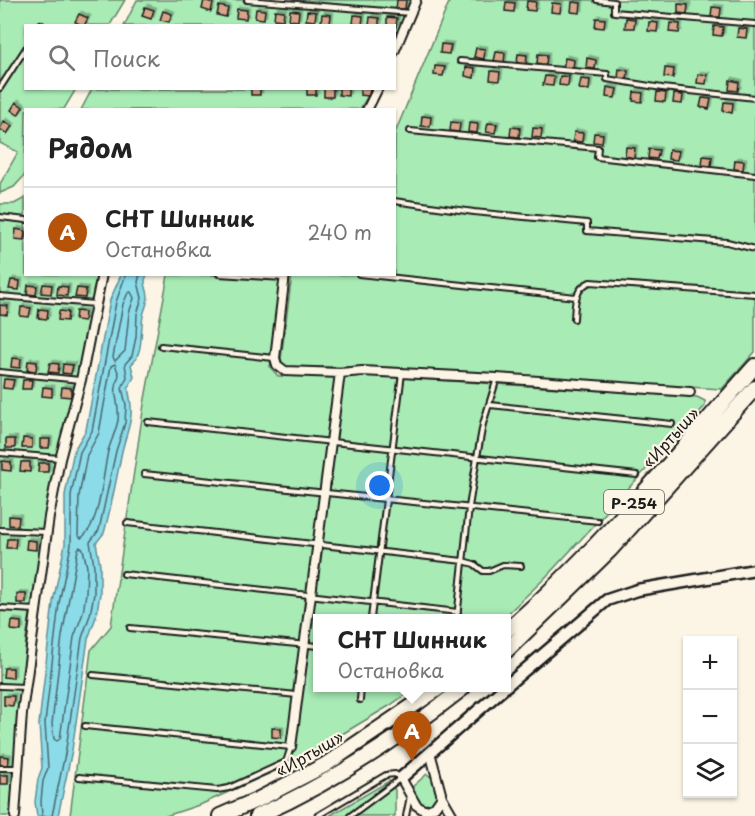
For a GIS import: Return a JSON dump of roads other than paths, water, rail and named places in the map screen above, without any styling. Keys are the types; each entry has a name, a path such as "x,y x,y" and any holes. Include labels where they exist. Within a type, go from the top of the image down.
{"highway":[{"name":"«Иртыш»","path":"511,627 599,540 755,366"},
{"name":"«Иртыш»","path":"511,647 610,550 755,388"},
{"name":"«Иртыш»","path":"220,816 325,765 432,692"},
{"name":"«Иртыш»","path":"256,816 334,777 456,692"}],"street":[{"path":"396,48 416,0"},
{"path":"368,108 377,90"},
{"path":"15,816 26,687 47,532 60,459 81,380 102,276"},
{"path":"285,277 275,358 277,365 285,371 403,373 690,392"},
{"path":"291,747 340,373"},
{"path":"511,683 607,600 637,590 755,570"},
{"path":"442,797 435,807 425,810 416,805 401,778 500,692"},
{"path":"430,752 442,797 453,816"}],"lane":[{"path":"247,0 412,13"},
{"path":"597,0 614,2 614,12 755,24"},
{"path":"0,88 24,51"},
{"path":"460,61 607,74 607,79 618,81 755,98"},
{"path":"410,131 598,148 597,157 755,175"},
{"path":"396,201 474,212 588,223 587,231 727,242 755,249"},
{"path":"0,217 24,220"},
{"path":"263,276 285,277"},
{"path":"371,276 576,297"},
{"path":"574,319 576,297 582,285 590,282 755,294"},
{"path":"0,296 96,304"},
{"path":"161,346 275,358"},
{"path":"0,372 81,380"},
{"path":"372,614 403,373"},
{"path":"124,574 458,612 469,507 477,457 483,424 497,378"},
{"path":"490,405 672,424"},
{"path":"148,422 637,475"},
{"path":"0,453 60,459"},
{"path":"144,474 598,521"},
{"path":"127,523 463,561 474,564 483,571 503,565 521,566"},
{"path":"0,530 47,532"},
{"path":"0,608 35,610"},
{"path":"130,627 313,646"},
{"path":"93,675 297,695"},
{"path":"0,686 26,687"},
{"path":"360,700 361,692"},
{"path":"79,777 217,790 229,788 286,762 291,747 85,726"},
{"path":"0,768 18,768"},
{"path":"317,816 386,775 395,774 401,778 350,816"},
{"path":"406,816 411,795"}],"water":[{"path":"121,276 147,276 145,284 148,299 143,316 140,348 131,365 134,377 128,388 131,408 130,423 104,533 96,543 100,565 100,594 96,617 88,639 72,750 58,816 37,816 35,802 42,768 39,724 53,602 65,544 65,495 74,450 86,430 110,300"}],"place":[{"name":"СНТ Шинник","path":"412,761"}]}
